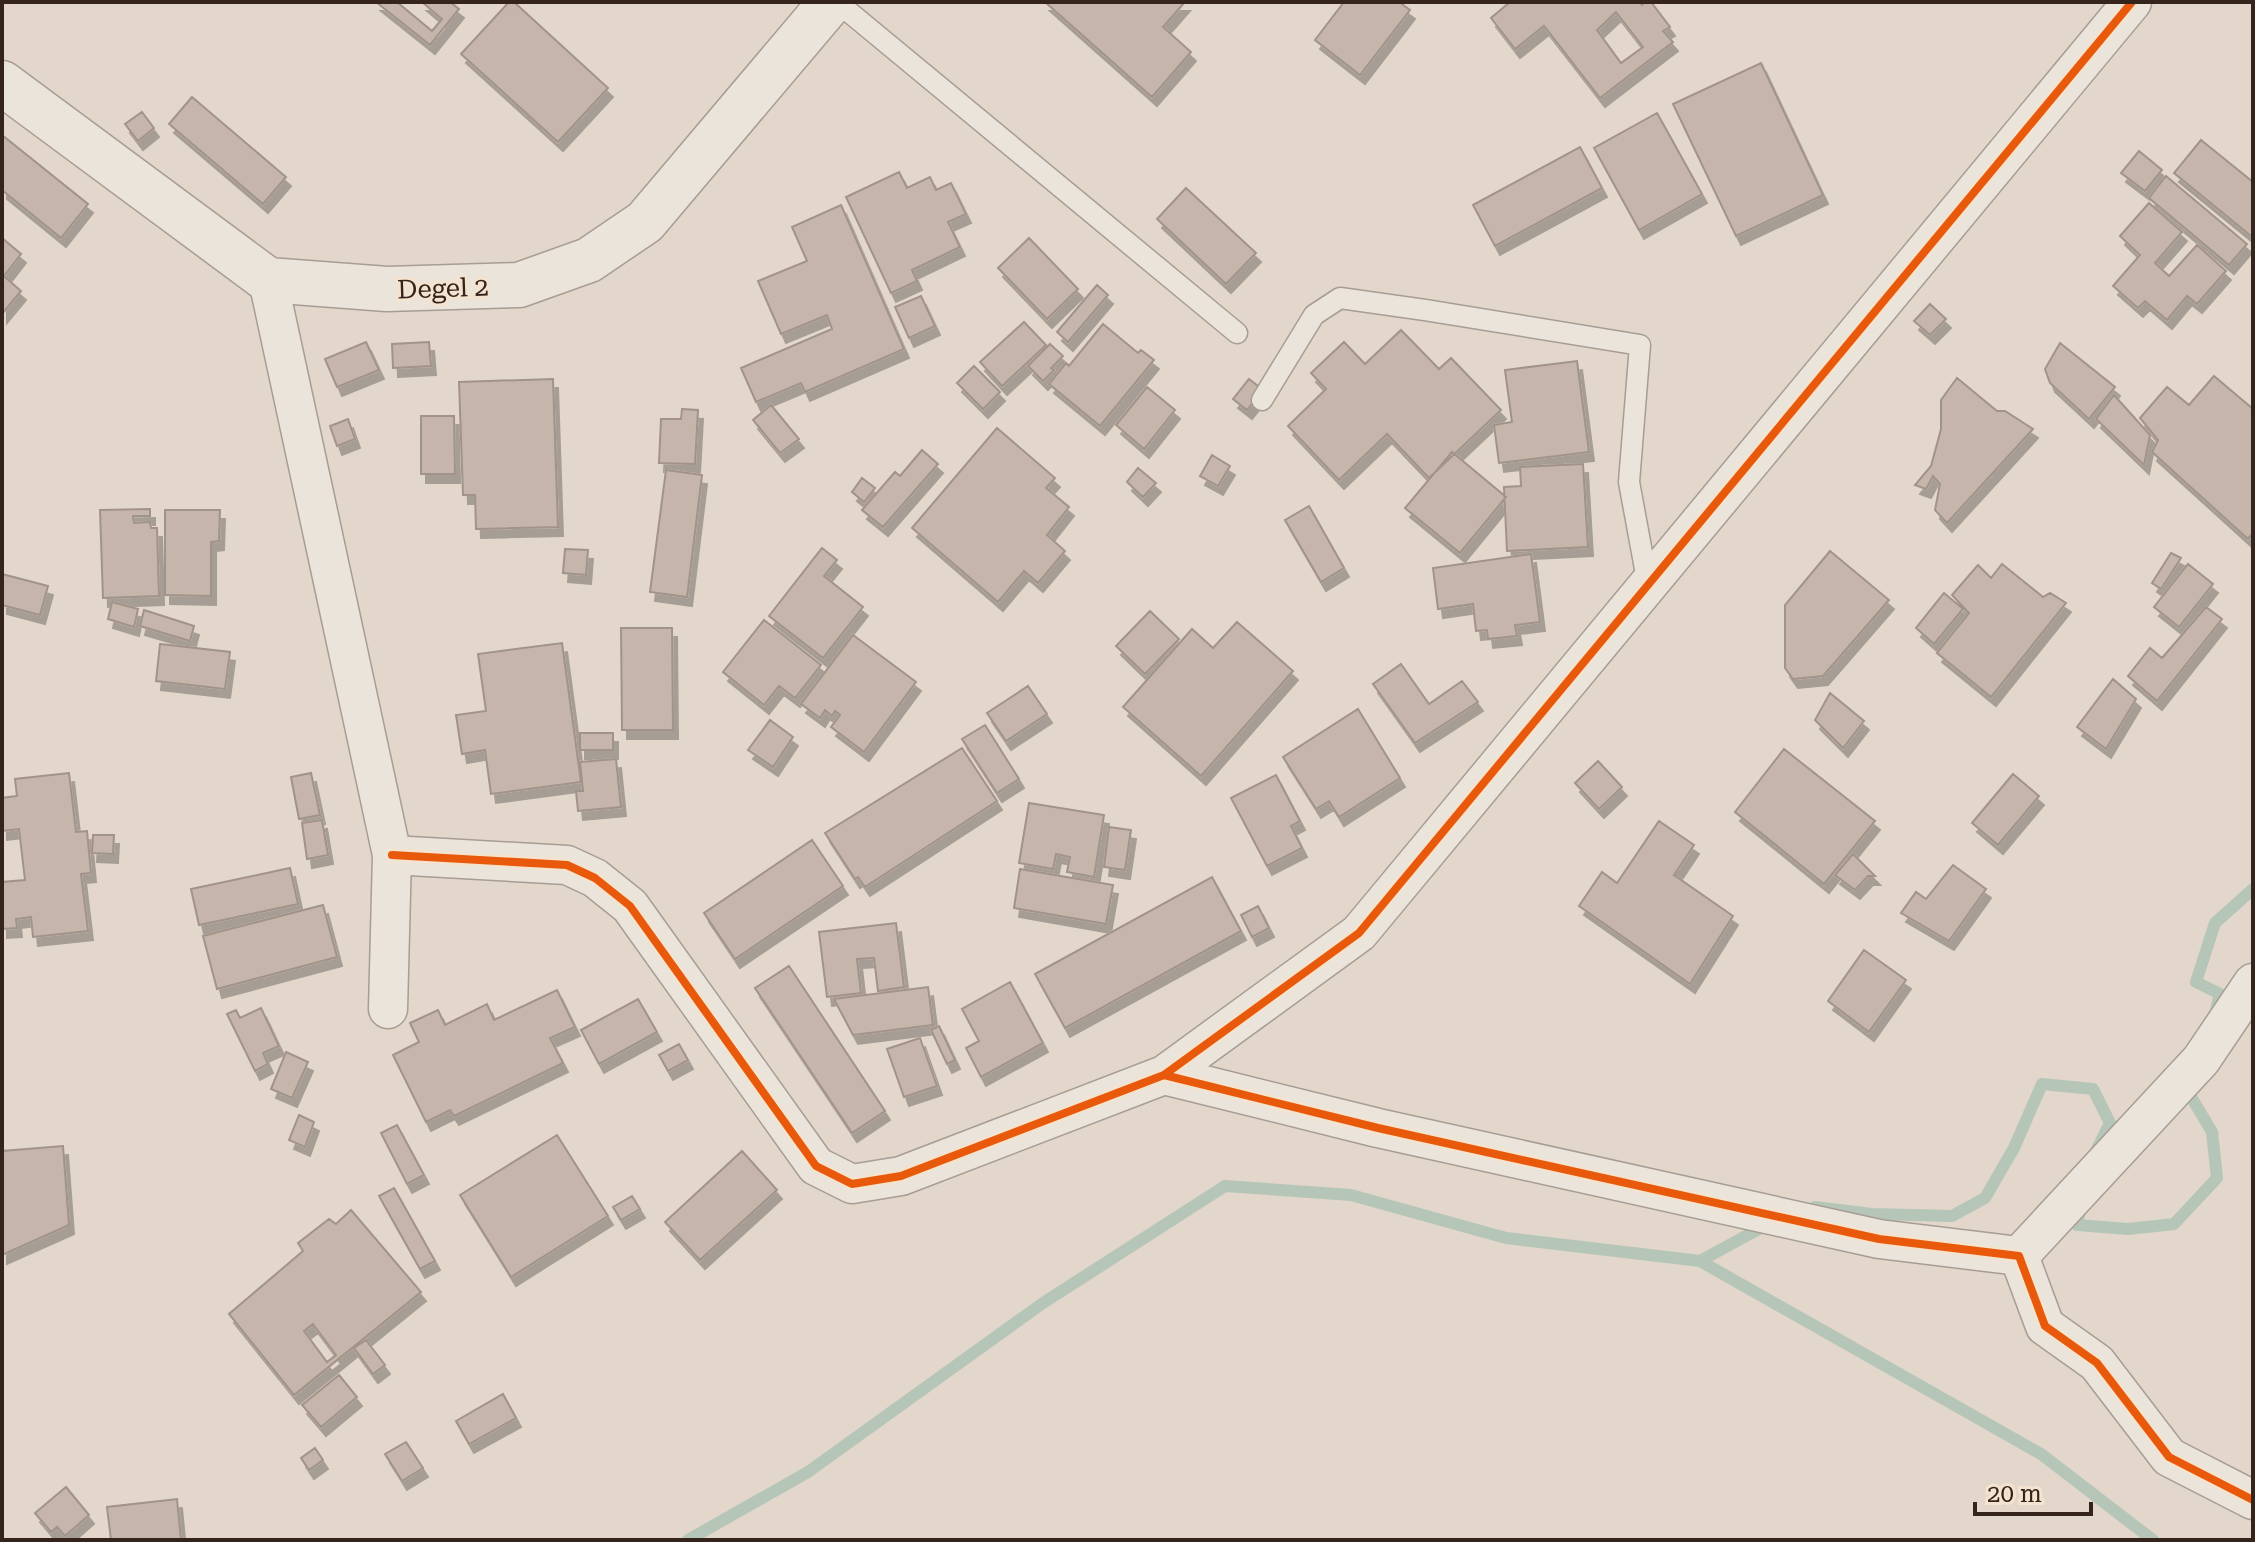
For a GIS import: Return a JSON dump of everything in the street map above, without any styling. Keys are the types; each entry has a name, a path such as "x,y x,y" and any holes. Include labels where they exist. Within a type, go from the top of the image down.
{"street":[{"name":"Degel 2","path":"268,280 387,289 519,285 589,260 645,222 834,2"},
{"path":"392,855 567,865 595,878 630,906 816,1166 852,1184 901,1176 1164,1075 1359,933 2132,2"},
{"path":"2,83 268,280 392,855 388,1009"},
{"path":"2019,1256 2201,1060 2253,983"},
{"path":"1164,1075 1378,1128 1879,1239 2019,1256"},
{"path":"2019,1256 2045,1326 2097,1363 2169,1457 2253,1500"}],"lane":[{"path":"834,2 1237,333"},
{"path":"1262,400 1314,315 1340,298 1640,345 1629,482 1648,585"}],"building":[{"path":"376,2 397,2 432,31 442,19 422,2 450,2 459,9 430,45"},
{"path":"509,2 514,2 608,88 558,142 461,54"},
{"path":"1045,2 1185,2 1163,27 1191,52 1152,97"},
{"path":"1344,2 1399,2 1410,10 1360,75 1315,40"},
{"path":"1510,2 1640,2 1642,5 1651,2 1670,27 1663,31 1673,42 1600,98 1544,26 1515,49 1491,18","holes":["1616,12 1643,47 1621,63 1597,30"]},
{"path":"1761,63 1823,195 1736,236 1673,104"},
{"path":"192,97 286,177 263,204 169,124"},
{"path":"142,112 154,128 138,141 125,124"},
{"path":"1657,113 1702,194 1639,230 1594,148"},
{"path":"2,135 88,204 61,238 2,190"},
{"path":"2201,140 2253,182 2251,236 2174,173"},
{"path":"1580,147 1602,188 1495,246 1473,205"},
{"path":"2139,151 2162,170 2145,191 2121,173"},
{"path":"899,172 907,188 930,177 936,190 951,183 966,214 948,222 960,247 912,270 917,281 891,293 846,197"},
{"path":"2166,176 2247,244 2229,265 2149,198"},
{"path":"1186,188 1256,253 1226,284 1157,219"},
{"path":"2149,203 2182,232 2155,263 2169,276 2197,245 2226,271 2197,304 2187,296 2167,320 2145,301 2138,308 2113,286 2140,255 2120,236"},
{"path":"841,205 904,349 805,392 801,383 756,402 741,368 832,329 827,315 781,334 758,281 807,261 792,227"},
{"path":"2,238 21,254 4,276 21,291 2,314"},
{"path":"1029,238 1078,289 1047,319 998,268"},
{"path":"1097,285 1108,295 1068,342 1057,332"},
{"path":"921,296 935,326 909,338 895,307"},
{"path":"1930,304 1946,319 1930,335 1914,321"},
{"path":"1024,322 1046,345 1002,386 980,362"},
{"path":"1103,324 1138,353 1141,350 1154,360 1100,426 1049,384 1066,363 1069,366"},
{"path":"1401,330 1439,369 1451,358 1501,410 1429,478 1387,434 1339,480 1288,426 1326,389 1311,373 1344,342 1365,364"},
{"path":"366,342 379,370 337,387 325,359"},
{"path":"429,342 431,366 393,368 392,344"},
{"path":"2060,343 2115,387 2089,419 2050,383 2045,369"},
{"path":"1050,344 1063,356 1043,381 1028,366"},
{"path":"1577,361 1589,452 1499,463 1494,425 1512,422 1505,370"},
{"path":"974,366 1000,392 983,409 957,383"},
{"path":"2214,376 2253,409 2253,533 2248,539 2152,452 2158,440 2140,418 2167,387 2189,405"},
{"path":"1957,378 1997,411 2005,411 2033,429 1947,523 1935,510 1940,484 1933,476 1926,489 1915,485 1931,466 1941,429 1941,400"},
{"path":"553,379 558,527 476,529 475,495 463,495 459,382"},
{"path":"1249,379 1263,390 1247,410 1233,399"},
{"path":"1147,387 1175,410 1144,449 1116,425"},
{"path":"2114,395 2150,435 2144,465 2096,419"},
{"path":"771,405 799,439 780,453 753,420"},
{"path":"682,409 698,410 695,464 659,463 661,419 681,419"},
{"path":"421,416 454,416 455,474 421,474"},
{"path":"348,419 355,439 337,446 330,426"},
{"path":"997,428 1055,478 1046,488 1069,507 1047,535 1065,551 1038,583 1024,571 998,602 912,528"},
{"path":"922,450 938,464 883,527 862,510 895,472 900,476"},
{"path":"1452,452 1506,497 1460,553 1405,508"},
{"path":"1212,455 1230,466 1218,486 1200,476"},
{"path":"1583,464 1588,547 1507,551 1504,487 1521,486 1520,467"},
{"path":"1138,468 1156,483 1143,497 1127,482"},
{"path":"666,470 702,475 687,597 650,592"},
{"path":"862,478 875,488 864,502 852,492"},
{"path":"1309,506 1344,568 1321,582 1285,520"},
{"path":"150,509 150,516 133,516 134,523 150,522 151,528 157,528 159,596 103,598 100,510"},
{"path":"165,510 220,510 219,541 211,542 211,596 165,595"},
{"path":"822,548 837,560 824,576 863,607 823,658 769,616"},
{"path":"565,549 588,550 586,575 563,573"},
{"path":"1830,551 1889,600 1823,676 1793,679 1785,668 1785,605"},
{"path":"2171,553 2181,558 2161,589 2152,583"},
{"path":"1531,554 1540,622 1515,625 1517,636 1488,639 1487,630 1476,631 1473,604 1438,609 1433,568"},
{"path":"2002,564 2043,597 2050,593 2066,603 1991,697 1937,653 1969,613 1952,595 1978,565 1991,578"},
{"path":"2188,564 2213,584 2179,627 2154,607"},
{"path":"2,574 48,586 40,615 2,605"},
{"path":"1944,593 1963,609 1934,644 1916,628"},
{"path":"112,602 138,609 134,627 108,619"},
{"path":"2206,607 2222,619 2157,701 2128,676 2150,648 2162,658"},
{"path":"144,610 194,626 190,641 140,626"},
{"path":"1150,611 1179,639 1145,674 1116,646"},
{"path":"764,620 821,665 795,698 779,686 764,705 723,672"},
{"path":"1237,622 1293,671 1201,776 1123,707 1192,629 1213,648"},
{"path":"621,628 672,628 673,730 622,730"},
{"path":"853,635 916,682 864,752 831,727 840,715 835,711 832,716 825,710 820,718 801,704"},
{"path":"562,643 581,782 491,794 485,750 462,754 456,715 486,711 478,654"},
{"path":"160,644 230,652 225,689 156,681"},
{"path":"1401,664 1429,704 1462,681 1478,702 1415,743 1373,684"},
{"path":"2113,679 2136,699 2106,749 2077,727"},
{"path":"1028,686 1047,714 1006,741 987,713"},
{"path":"1830,693 1864,721 1843,748 1815,720"},
{"path":"1358,709 1400,778 1339,817 1329,801 1316,809 1283,757"},
{"path":"770,720 793,737 773,767 748,750"},
{"path":"985,725 1019,779 997,793 962,739"},
{"path":"580,733 613,733 613,750 580,750"},
{"path":"962,748 997,801 865,887 858,877 855,879 825,833"},
{"path":"1784,749 1875,821 1824,884 1735,812"},
{"path":"616,759 621,807 578,811 576,791 583,791 580,762"},
{"path":"1598,761 1622,787 1599,809 1575,783"},
{"path":"69,773 76,832 87,831 91,873 81,874 88,931 33,937 31,917 16,919 17,928 2,929 2,882 25,880 19,829 2,831 2,798 17,796 15,779"},
{"path":"311,773 320,815 299,819 291,777"},
{"path":"2013,774 2039,796 1998,845 1972,823"},
{"path":"1276,775 1300,821 1291,826 1302,848 1267,866 1231,798"},
{"path":"1029,803 1104,815 1094,877 1067,872 1070,857 1056,854 1053,869 1019,863"},
{"path":"322,820 328,855 307,859 302,823"},
{"path":"1659,821 1694,845 1674,875 1733,916 1690,984 1579,906 1602,872 1617,883"},
{"path":"1109,827 1131,830 1125,870 1104,867"},
{"path":"93,835 114,835 113,854 92,853"},
{"path":"812,840 843,886 735,959 704,913"},
{"path":"1853,854 1875,876 1868,876 1855,890 1835,875"},
{"path":"1953,865 1986,889 1949,941 1901,913 1916,892 1926,899"},
{"path":"290,868 298,904 199,925 191,889"},
{"path":"1020,869 1113,885 1106,924 1014,908"},
{"path":"1212,877 1241,931 1065,1028 1035,974"},
{"path":"323,905 337,957 217,989 203,936"},
{"path":"1258,906 1269,928 1252,937 1241,915"},
{"path":"896,923 904,987 878,991 874,958 857,959 861,993 827,997 819,932"},
{"path":"1864,950 1906,980 1869,1032 1828,1001"},
{"path":"789,966 885,1111 852,1133 755,988"},
{"path":"1010,982 1043,1043 981,1077 966,1048 979,1041 962,1009"},
{"path":"928,987 933,1025 853,1035 834,999"},
{"path":"557,990 575,1027 550,1038 563,1063 454,1116 450,1110 426,1122 393,1055 419,1042 410,1023 438,1010 445,1025 487,1004 494,1020"},
{"path":"638,999 657,1032 599,1064 581,1030"},
{"path":"261,1008 279,1046 263,1053 268,1064 255,1071 227,1014 236,1010 240,1018"},
{"path":"939,1026 955,1060 947,1064 931,1030"},
{"path":"920,1038 937,1086 904,1097 887,1049"},
{"path":"679,1044 688,1060 668,1071 659,1055"},
{"path":"286,1052 308,1062 292,1098 271,1089"},
{"path":"299,1115 314,1122 305,1147 289,1140"},
{"path":"397,1125 424,1175 407,1184 381,1133"},
{"path":"557,1135 608,1216 511,1277 460,1195"},
{"path":"63,1146 69,1225 2,1255 2,1151"},
{"path":"742,1151 777,1190 700,1260 665,1222"},
{"path":"394,1188 435,1261 420,1269 379,1196"},
{"path":"632,1196 640,1209 621,1220 613,1207"},
{"path":"351,1210 421,1292 294,1395 229,1314 303,1251 298,1243 329,1219 336,1224","holes":["313,1324 336,1355 327,1362 304,1331"]},
{"path":"366,1340 385,1365 373,1374 354,1348"},
{"path":"339,1375 357,1397 321,1427 302,1405"},
{"path":"503,1394 516,1418 469,1444 456,1421"},
{"path":"406,1442 423,1468 402,1481 385,1454"},
{"path":"315,1448 323,1460 309,1470 301,1458"},
{"path":"66,1487 89,1515 65,1536 57,1527 51,1532 35,1513"},
{"path":"177,1499 181,1540 111,1540 107,1507"}],"waterway":[{"path":"2215,1014 2220,994 2196,982 2215,923 2253,889"},
{"path":"1815,1207 1872,1214 1952,1216 1985,1198 2014,1148 2042,1084 2093,1089 2110,1123 2095,1153"},
{"path":"2081,1205 2077,1225 2128,1229 2174,1224 2217,1178 2212,1132 2184,1085"},
{"path":"688,1540 808,1472 1043,1303 1225,1186 1351,1195 1506,1238 1700,1261 2041,1454 2153,1540"},
{"path":"1700,1261 1768,1224"}],"cycle path":[{"path":"392,855 567,865 595,878 630,906 816,1166 852,1184 901,1176 1164,1075 1359,933 2132,2"},
{"path":"1164,1075 1378,1128 1879,1239 2019,1256 2045,1326 2097,1363 2169,1457 2253,1500"}]}
